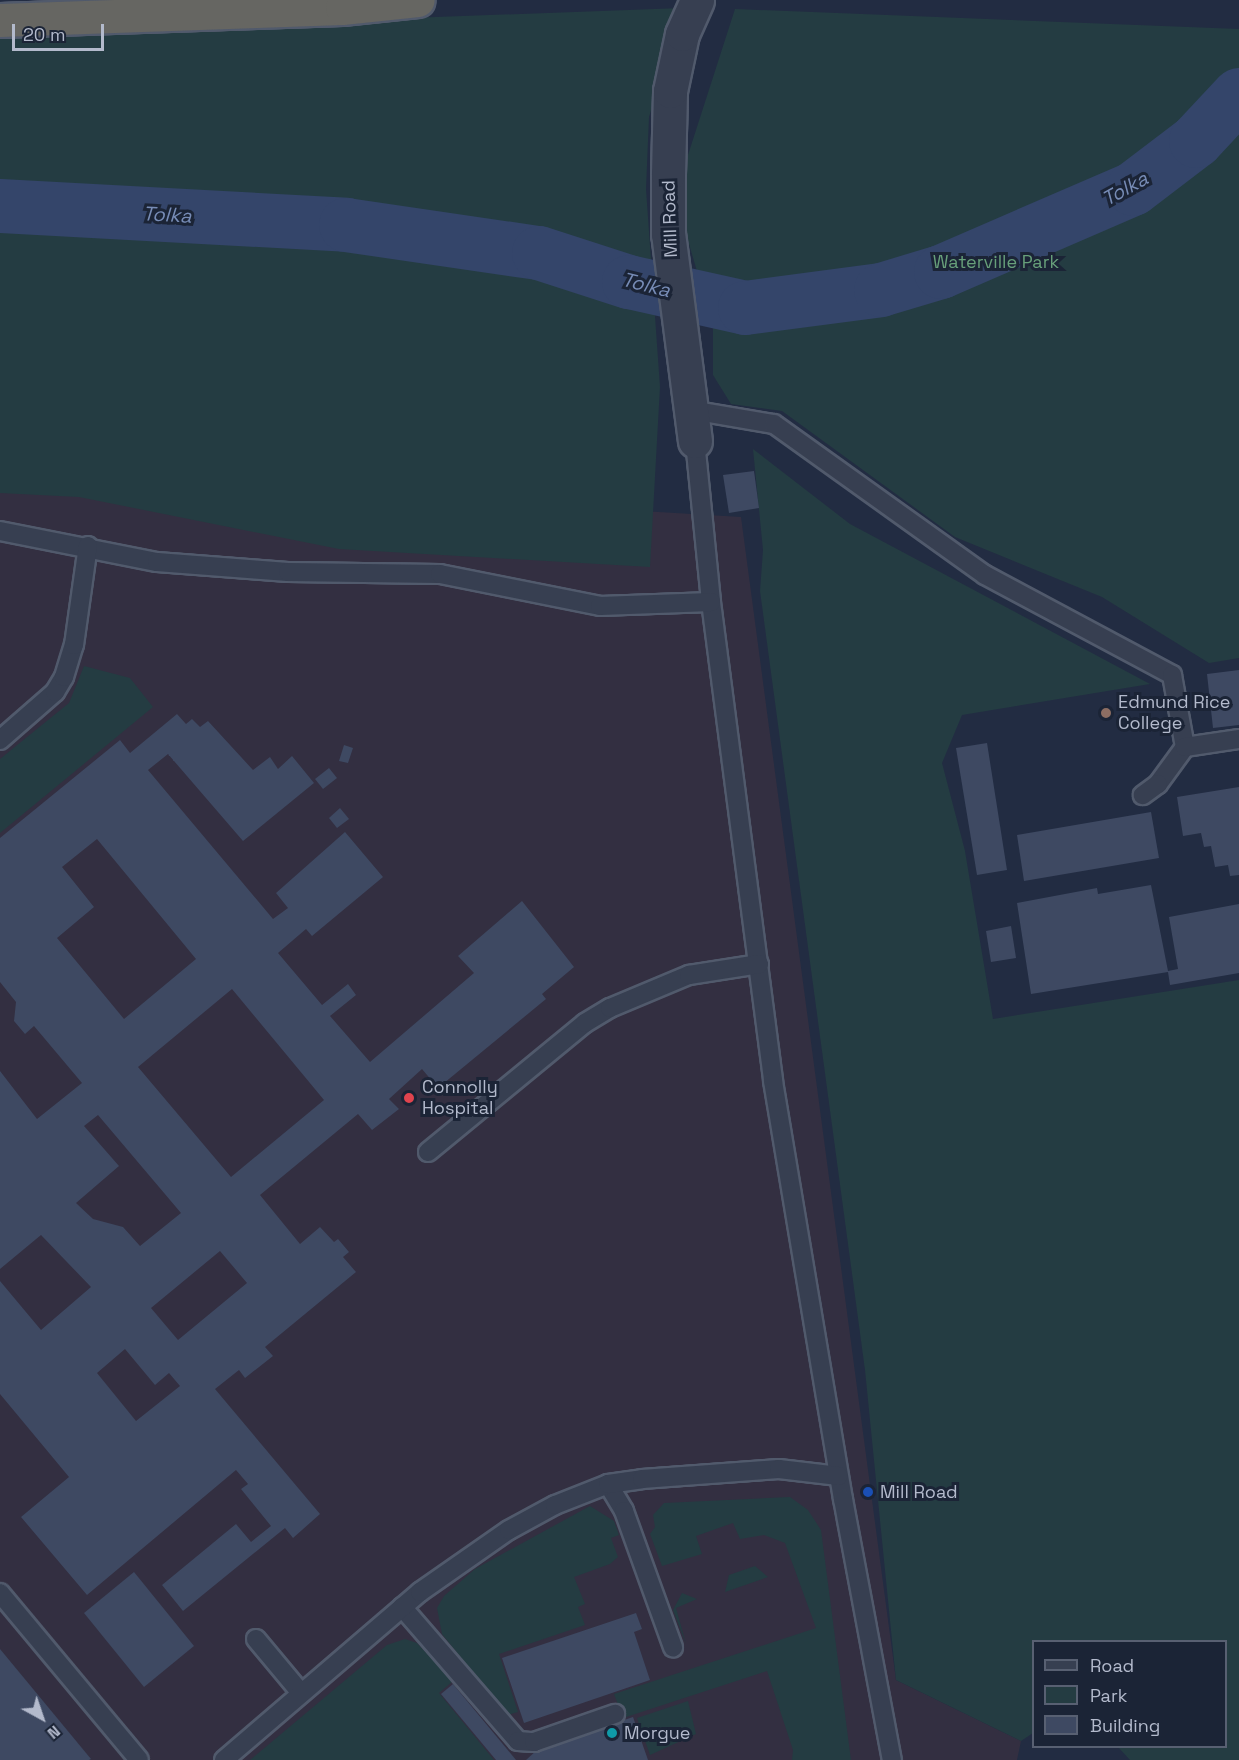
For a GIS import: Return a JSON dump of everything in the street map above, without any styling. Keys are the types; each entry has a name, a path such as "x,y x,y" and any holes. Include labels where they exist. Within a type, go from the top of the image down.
{"highway":[{"path":"0,20 342,8 418,0"}],"street":[{"name":"Mill Road","path":"693,426 668,234 670,91 682,34 697,0"}],"lane":[{"path":"892,1760 839,1476 773,1081 711,603 693,426 774,424 985,575 1172,675 1185,747 1158,784 1143,795"},
{"path":"0,531 88,546 157,562 288,572 440,574 600,606 711,603"},
{"path":"0,740 55,692 64,677 74,645 88,546"},
{"path":"1185,747 1239,740"},
{"path":"428,1152 585,1023 610,1008 689,975 759,964"},
{"path":"224,1760 402,1607 509,1530 608,1484 779,1469 839,1476"},
{"path":"608,1484 624,1511 674,1647"},
{"path":"0,1593 139,1760"},
{"path":"402,1607 518,1741 534,1742 615,1714"},
{"path":"256,1639 301,1693"}],"shaded area":[{"name":"Connolly Hospital","path":"0,472 741,517 896,1680 1021,1741 1017,1760 0,1760"}],"green space":[{"path":"682,8 649,117 646,189 660,387 650,567 339,549 79,497 0,493 0,33"},
{"name":"Waterville Park","path":"735,9 1239,29 1239,658 1209,663 1102,597 955,537 782,411 731,404 713,375 713,326 682,220 687,158"},
{"path":"753,449 850,524 1150,684 962,715 942,763 965,851 993,1019 1239,980 1239,1760 1130,1760 1119,1748 1227,1748 1227,1640 1032,1640 1032,1734 1021,1741 896,1680 865,1370 760,591 763,550"},
{"path":"84,666 130,678 153,707 0,833 0,759 69,703"},
{"path":"790,1497 808,1510 821,1530 851,1760 792,1760 793,1750 767,1671 623,1718 614,1694 816,1628 785,1543 764,1535 740,1539 733,1523 696,1536 702,1554 662,1566 650,1534 655,1527 653,1515 664,1503"},
{"path":"590,1506 614,1521 619,1535 611,1538 618,1557 610,1564 574,1577 585,1604 578,1607 585,1625 499,1654 518,1712 507,1715 442,1634 437,1608 444,1596 475,1569"},
{"path":"755,1566 768,1577 725,1592 729,1575"},
{"path":"682,1593 697,1599 676,1608 686,1644 673,1610"},
{"path":"405,1639 417,1643 453,1681 439,1693 494,1760 250,1760 387,1645"},
{"path":"688,1701 696,1734 650,1755 637,1718"}],"building":[{"path":"754,471 759,508 729,513 723,475"},
{"path":"1239,670 1239,725 1213,728 1207,674"},
{"path":"177,714 186,724 192,719 200,727 208,721 253,770 270,757 278,769 292,756 314,783 243,841 168,754 148,770 273,919 288,908 276,893 345,832 383,877 312,936 306,929 278,953 322,1005 348,984 356,995 330,1016 370,1062 474,973 458,956 522,901 574,967 542,994 546,999 438,1088 422,1069 389,1099 399,1109 372,1130 358,1114 260,1195 300,1244 320,1227 334,1242 338,1239 349,1252 343,1257 356,1272 265,1347 273,1356 245,1378 239,1370 215,1389 320,1514 293,1538 285,1528 183,1611 162,1585 236,1524 251,1542 271,1526 241,1489 248,1484 236,1470 87,1595 21,1517 69,1477 0,1394 0,1281 41,1330 91,1287 41,1235 0,1269 0,1071 37,1119 82,1083 34,1026 25,1034 14,1021 16,1002 0,982 0,838 120,740 130,753","holes":["97,839 196,959 124,1019 57,938 94,907 62,867","232,989 324,1100 231,1177 138,1067","98,1115 181,1213 140,1246 123,1227 93,1219 76,1203 119,1166 84,1126","220,1251 247,1283 178,1340 151,1308","125,1349 155,1385 169,1373 180,1386 136,1421 97,1373"]},
{"path":"987,743 1007,870 977,875 956,748"},
{"path":"344,745 353,748 348,763 339,761"},
{"path":"329,768 337,778 323,789 315,779"},
{"path":"1239,787 1239,875 1230,876 1228,865 1215,867 1211,846 1204,847 1201,833 1183,836 1177,797"},
{"path":"340,808 349,819 337,828 329,818"},
{"path":"1151,812 1159,858 1024,881 1017,835"},
{"path":"1151,885 1168,971 1178,969 1169,917 1239,904 1239,973 1170,985 1168,972 1031,994 1017,903 1097,888 1098,894"},
{"path":"1011,926 1016,958 991,962 986,931"},
{"path":"134,1572 194,1646 144,1687 84,1613"},
{"path":"636,1613 642,1629 634,1632 650,1680 524,1723 502,1658"},
{"path":"0,1649 91,1759 0,1760"},
{"path":"453,1684 516,1760 496,1760 441,1694"},
{"name":"Morgue","path":"633,1717 648,1760 526,1760 537,1750"}],"waterway":[{"name":"Tolka","path":"0,206 346,225 539,253 629,282 745,308 881,290 941,272 1133,189 1196,141 1239,95"}],"place":[{"name":"Edmund Rice College","path":"1106,713"},
{"name":"Connolly Hospital","path":"409,1098"},
{"name":"Mill Road","path":"868,1492"},
{"name":"Morgue","path":"612,1733"}]}
